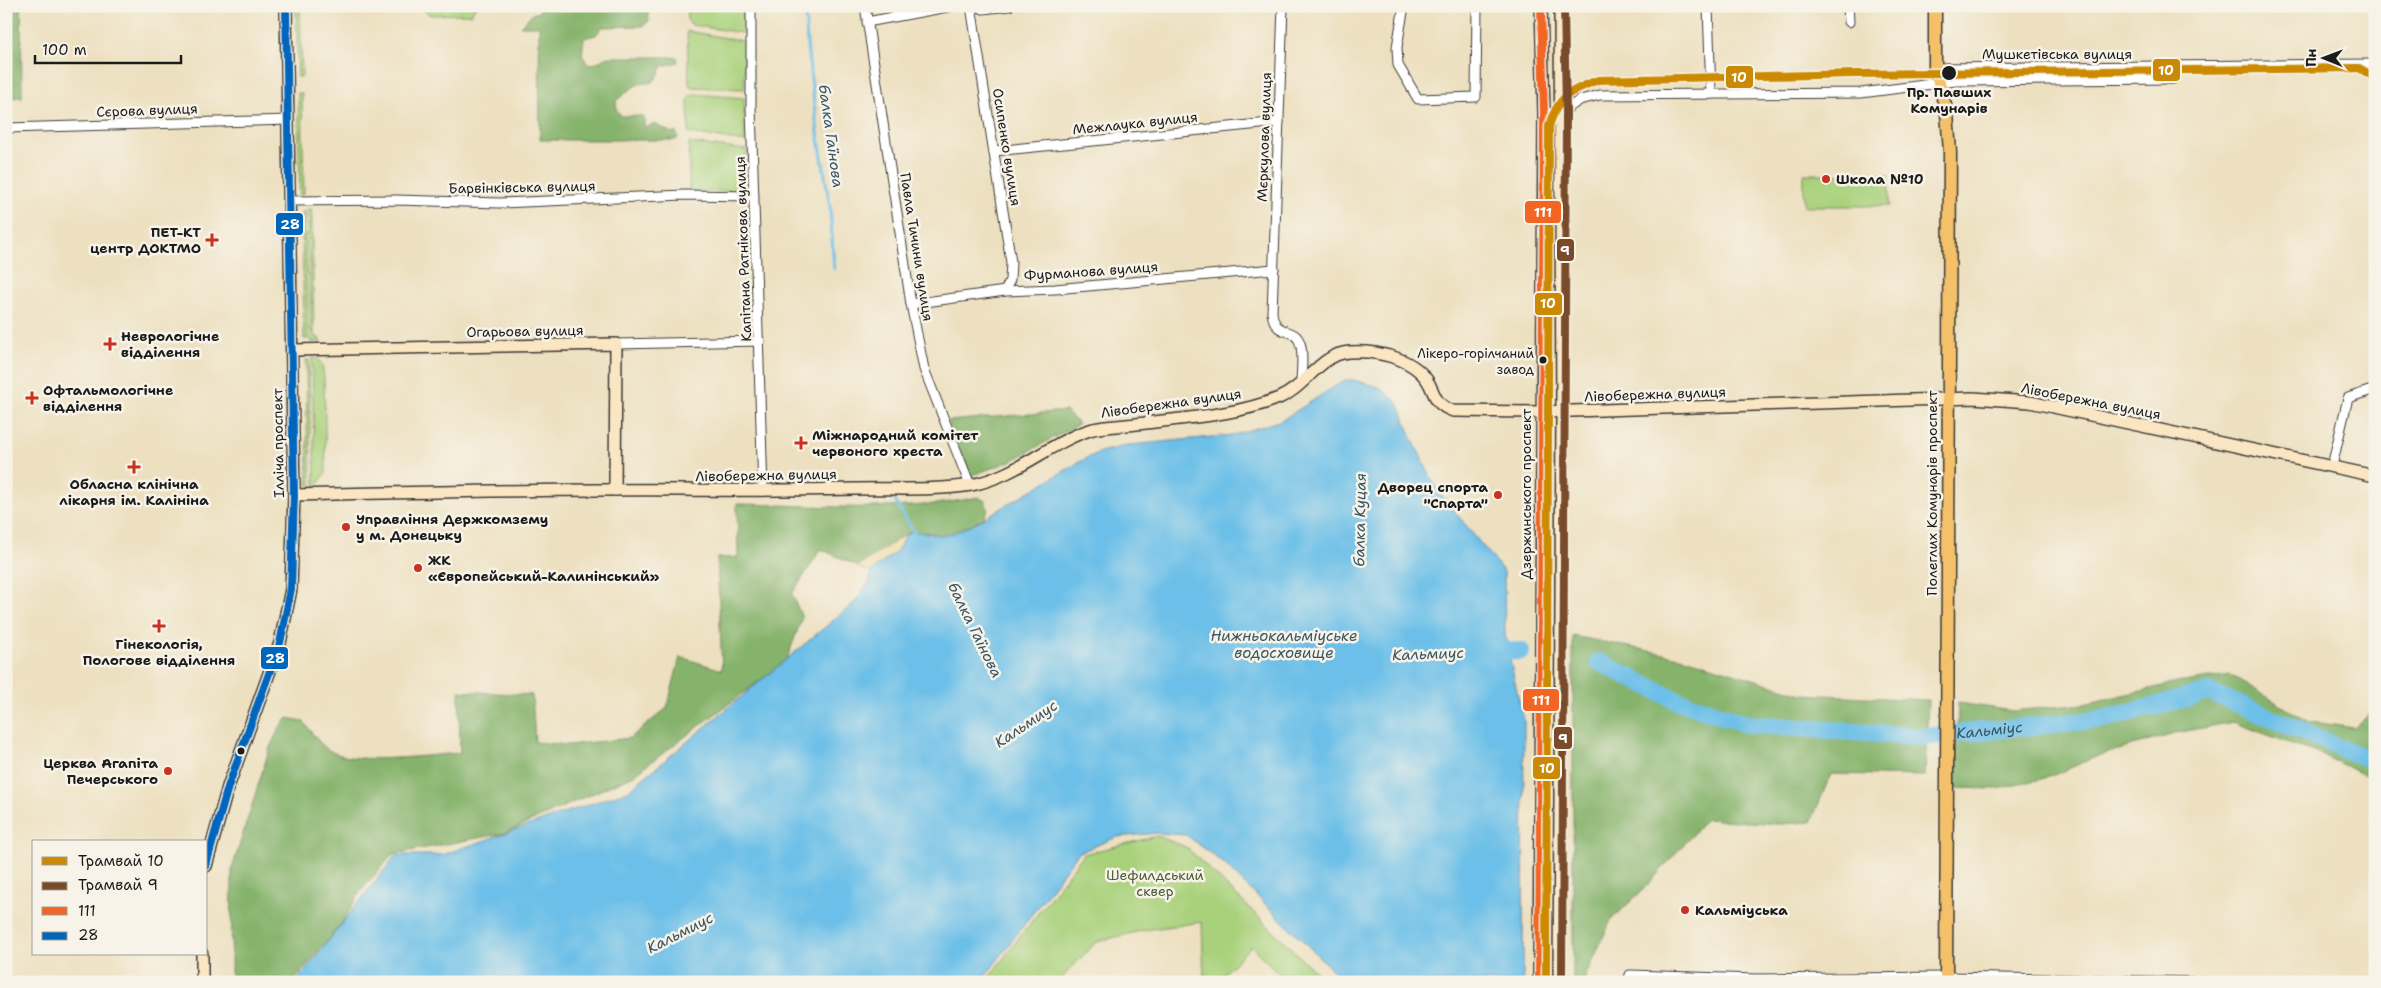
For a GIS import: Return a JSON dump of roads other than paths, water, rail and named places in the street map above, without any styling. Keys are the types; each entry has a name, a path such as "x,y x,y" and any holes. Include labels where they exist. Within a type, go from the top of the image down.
{"main road":[{"name":"Полеглих Комунарів проспект","path":"1934,6 1935,68 1947,113 1950,152 1946,980"}],"street":[{"name":"Ілліча проспект","path":"208,859 228,787 280,642 287,613 294,554 286,6"},
{"name":"Капітана Ратнікова вулиця","path":"751,6 751,94 760,341 763,491"},
{"name":"Павла Тичини вулиця","path":"865,6 911,304 924,369 970,485"},
{"path":"868,22 953,6"},
{"name":"Осипенко вулиця","path":"972,6 1011,262 1010,280 1005,291"},
{"path":"978,6 983,9 1009,6"},
{"name":"Мєркулова вулиця","path":"1282,6 1274,324 1294,336 1300,343 1301,384"},
{"path":"1404,6 1397,47 1398,65 1418,99 1431,99 1476,97 1477,6"},
{"name":"Дзержинського проспект","path":"1539,982 1539,704 1544,113 1541,6"},
{"path":"1559,982 1562,412 1560,6"},
{"path":"1708,6 1711,94"},
{"path":"1848,6 1848,22"},
{"name":"Мушкетівська вулиця","path":"1935,68 2375,64"},
{"name":"Мушкетівська вулиця","path":"1544,113 1562,112 1580,100 1600,95 1861,93 1940,82 2173,79 2180,67"},
{"name":"Сєрова вулиця","path":"6,128 288,120"},
{"name":"Межлаука вулиця","path":"994,151 1279,122"},
{"name":"Барвінківська вулиця","path":"289,201 396,200 500,202 684,195 754,196"},
{"name":"Фурманова вулиця","path":"911,304 1005,291 1055,289 1274,270"},
{"name":"Огарьова вулиця","path":"292,350 760,341"},
{"path":"615,490 616,344"},
{"name":"Лівобережна вулиця","path":"294,495 615,490 763,491 928,488 970,485 1015,470 1093,429 1236,412 1281,397 1301,384 1324,363 1339,353 1375,353 1402,360 1427,380 1437,401 1453,411 1562,412 1948,399 2030,402 2375,476"},
{"path":"2332,466 2348,398 2375,390"},
{"path":"202,956 202,982"},
{"path":"1628,982 1630,975 1756,979 2204,982"}],"water":[{"name":"Нижньокальміуське водосховище","path":"1345,380 1354,380 1379,387 1398,403 1412,438 1437,490 1504,572 1505,637 1514,651 1510,660 1524,722 1523,982 1345,982 1222,862 1186,835 1157,833 1117,837 1078,853 981,982 296,982 396,855 442,855 628,791 854,603 870,580 871,572 897,551 906,534 913,531 940,535 953,533 983,519 1081,461 1100,452 1130,445 1233,435 1282,420"}],"waterway":[{"name":"балка Гаїнова","path":"805,6 807,45 816,120 830,207 834,269"},
{"path":"894,500 916,535"},
{"name":"Кальмиус","path":"1492,652 1521,651"},
{"name":"Кальміус","path":"1599,662 1676,700 1747,724 1922,737 2104,719 2209,692 2375,762"}],"tram line":[{"name":"9","path":"1562,982 1566,112 1564,6"},
{"name":"10","path":"1546,982 1549,126 1561,101 1573,91 1598,80 1854,74 2359,68 2371,75 2375,81"}],"place":[{"name":"Пр. Павших Комунарiв","path":"1949,73"},
{"name":"Школа №10","path":"1826,179"},
{"name":"ПЕТ-КТ центр ДОКТМО","path":"212,240"},
{"name":"Неврологічне відділення","path":"110,344"},
{"name":"Лікеро-горілчаний завод","path":"1543,360"},
{"name":"Офтальмологічне відділення","path":"32,398"},
{"name":"Міжнародний комітет червоного хреста","path":"801,443"},
{"name":"Обласна клінічна лікарня ім. Калініна","path":"134,467"},
{"name":"Дворец спорта \"Спарта\"","path":"1498,495"},
{"name":"Управління Держкомзему у м. Донецьку","path":"346,527"},
{"name":"ЖК «Європейський-Калинінський»","path":"418,568"},
{"name":"Гінекологія, Пологове відділення","path":"159,626"},
{"name":"Церква Агапіта Печерського","path":"168,771"},
{"name":"Кальміуська","path":"1685,910"}],"water label":[{"name":"балка Куцая","path":"1360,520"}],"park label":[{"name":"Шефилдський сквер","path":"1155,884"}]}
